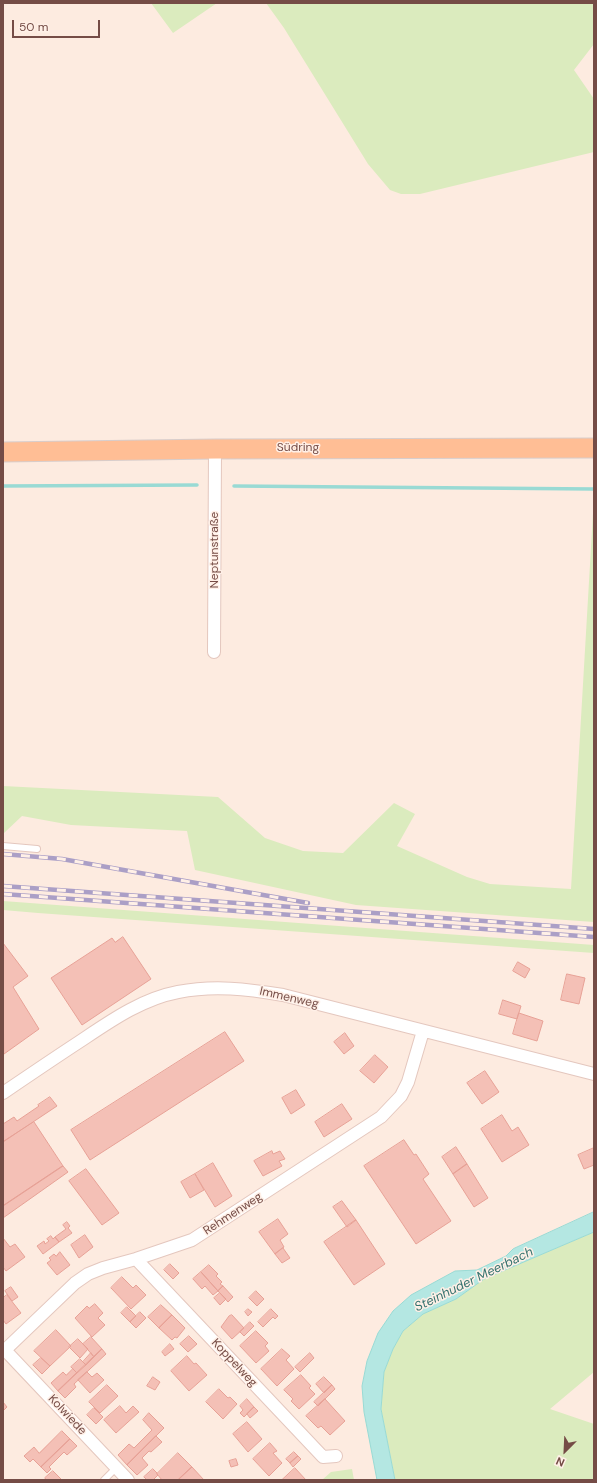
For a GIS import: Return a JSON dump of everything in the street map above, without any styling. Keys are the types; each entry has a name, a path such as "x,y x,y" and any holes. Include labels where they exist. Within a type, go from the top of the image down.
{"main road":[{"name":"Südring","path":"3,452 215,449 594,448"}],"street":[{"name":"Neptunstraße","path":"214,652 215,449"},
{"name":"Immenweg","path":"3,1093 120,1014 149,1001 177,992 208,988 246,988 283,995 594,1074"},
{"name":"Rehmenweg","path":"4,1351 75,1283 88,1274 103,1268 136,1260 192,1240 381,1117 401,1096 408,1082 423,1031"},
{"name":"Koppelweg","path":"136,1260 323,1457 336,1456"},
{"name":"Kolwiede","path":"4,1351 128,1480"}],"lane":[{"path":"3,846 36,849"},
{"path":"104,1480 116,1468"}],"green space":[{"path":"151,3 217,3 173,33"},
{"path":"266,3 594,3 594,44 574,70 594,99 594,152 420,194 401,194 390,190 368,164 284,28"},
{"path":"594,496 594,922 356,905 195,870 187,831 71,825 22,816 3,834 3,786 218,797 265,838 303,851 343,853 394,803 415,814 397,846 467,877 490,884 571,889"},
{"path":"3,901 594,945 594,953 3,910"},
{"path":"594,1232 594,1372 550,1409 594,1424 594,1480 395,1480 381,1409 384,1372 393,1349 403,1331 423,1314 456,1299 484,1279"},
{"path":"352,1469 354,1480 322,1480 331,1472"}],"water":[{"name":"Steinhuder Meerbach","path":"594,1212 594,1232 484,1279 456,1299 423,1314 403,1331 393,1349 384,1372 381,1409 395,1480 377,1480 364,1412 362,1386 367,1361 378,1333 393,1311 411,1295 455,1271 477,1270 506,1256 513,1249"}],"building":[{"path":"123,937 151,979 82,1025 51,978 112,938 115,942"},
{"path":"3,943 28,976 13,987 39,1029 4,1054"},
{"path":"518,962 530,969 525,978 513,971"},
{"path":"567,974 585,978 579,1004 561,1000"},
{"path":"503,1000 521,1006 517,1019 499,1014"},
{"path":"519,1013 543,1021 537,1041 513,1034"},
{"path":"225,1032 244,1061 90,1160 71,1130"},
{"path":"345,1033 354,1046 344,1054 334,1042"},
{"path":"375,1055 388,1067 374,1083 360,1071"},
{"path":"485,1071 499,1092 482,1104 467,1083"},
{"path":"296,1090 305,1105 291,1114 282,1098"},
{"path":"50,1097 57,1106 3,1142 3,1124 14,1117 17,1121"},
{"path":"342,1104 352,1119 324,1137 315,1122"},
{"path":"502,1115 512,1131 518,1127 529,1145 502,1162 481,1129"},
{"path":"34,1122 63,1166 3,1206 3,1142"},
{"path":"404,1140 414,1155 416,1154 429,1174 423,1179 451,1221 416,1244 364,1166"},
{"path":"456,1147 467,1164 453,1174 442,1157"},
{"path":"594,1148 594,1165 584,1169 578,1155"},
{"path":"272,1151 273,1154 280,1151 285,1159 279,1161 282,1166 263,1176 254,1161"},
{"path":"213,1163 232,1196 215,1207 195,1174"},
{"path":"467,1164 488,1198 474,1207 453,1174"},
{"path":"63,1166 68,1172 3,1218 3,1206"},
{"path":"86,1169 119,1213 102,1225 69,1181"},
{"path":"195,1174 204,1190 190,1198 181,1182"},
{"path":"342,1201 356,1220 347,1227 333,1207"},
{"path":"278,1219 288,1234 280,1240 284,1247 275,1254 259,1232"},
{"path":"356,1220 385,1264 354,1285 324,1242"},
{"path":"67,1222 70,1226 68,1228 72,1233 59,1242 55,1237 66,1229 63,1225"},
{"path":"85,1235 93,1247 79,1258 71,1245"},
{"path":"51,1236 53,1239 55,1237 59,1242 43,1254 37,1246 44,1241 45,1244 49,1241 47,1239"},
{"path":"3,1238 10,1247 15,1244 25,1257 6,1271 3,1267"},
{"path":"283,1248 290,1258 282,1263 275,1254"},
{"path":"60,1252 70,1265 57,1275 47,1263 51,1260 49,1258 54,1254 56,1256"},
{"path":"170,1264 179,1273 173,1279 164,1270"},
{"path":"209,1265 218,1274 216,1276 222,1282 220,1284 223,1286 218,1291 201,1272"},
{"path":"201,1272 218,1291 213,1295 205,1286 202,1289 193,1279"},
{"path":"122,1277 133,1288 136,1285 146,1295 131,1309 111,1288"},
{"path":"223,1286 233,1297 228,1302 218,1291"},
{"path":"11,1287 18,1297 12,1301 5,1291"},
{"path":"256,1291 264,1299 257,1306 249,1298"},
{"path":"220,1293 226,1299 220,1305 214,1298"},
{"path":"7,1295 21,1313 6,1324 3,1320 3,1298"},
{"path":"95,1304 103,1313 98,1318 105,1325 92,1337 75,1318 87,1306 89,1308"},
{"path":"161,1305 172,1315 159,1328 148,1317"},
{"path":"127,1307 136,1316 130,1322 121,1313"},
{"path":"248,1309 252,1312 248,1316 245,1312"},
{"path":"271,1309 278,1316 275,1319 273,1317 263,1327 258,1322"},
{"path":"140,1312 146,1318 136,1328 130,1322"},
{"path":"172,1315 185,1328 177,1338 175,1337 172,1340 159,1328"},
{"path":"232,1315 244,1328 232,1339 221,1327 229,1316"},
{"path":"250,1322 254,1326 244,1336 240,1332"},
{"path":"56,1330 71,1346 50,1366 34,1351"},
{"path":"256,1331 268,1343 265,1346 269,1351 256,1363 240,1346"},
{"path":"189,1336 197,1344 188,1352 180,1344"},
{"path":"91,1337 102,1349 94,1357 83,1344"},
{"path":"78,1339 88,1349 80,1358 69,1347"},
{"path":"170,1344 174,1349 165,1356 162,1352"},
{"path":"102,1349 106,1354 74,1384 76,1387 65,1398 58,1391"},
{"path":"282,1349 290,1356 286,1360 294,1369 277,1386 261,1369"},
{"path":"91,1353 94,1357 86,1365 83,1362"},
{"path":"310,1353 314,1358 300,1372 295,1367"},
{"path":"187,1356 207,1375 189,1391 171,1371"},
{"path":"41,1358 50,1366 42,1374 33,1365"},
{"path":"80,1359 86,1365 77,1373 71,1367"},
{"path":"73,1369 77,1373 58,1391 51,1383 63,1372 66,1375"},
{"path":"87,1372 92,1377 97,1373 104,1380 90,1393 78,1380"},
{"path":"301,1375 311,1386 309,1388 315,1394 299,1409 291,1401 293,1399 284,1390"},
{"path":"153,1377 160,1382 155,1390 147,1386"},
{"path":"324,1377 332,1385 324,1393 316,1384"},
{"path":"107,1385 118,1396 100,1413 89,1402"},
{"path":"332,1385 335,1389 318,1406 314,1402"},
{"path":"219,1389 237,1404 223,1419 206,1402"},
{"path":"247,1399 254,1407 244,1417 240,1413 243,1410 240,1406"},
{"path":"325,1399 345,1421 330,1435 321,1426 318,1428 306,1416"},
{"path":"3,1402 7,1407 3,1411"},
{"path":"120,1406 126,1413 133,1406 139,1412 116,1433 104,1420"},
{"path":"254,1407 258,1411 250,1418 247,1414"},
{"path":"94,1408 103,1417 96,1424 87,1415"},
{"path":"149,1413 164,1428 127,1465 118,1455 129,1444 134,1448 152,1430 143,1420"},
{"path":"247,1422 262,1439 248,1452 233,1434"},
{"path":"62,1431 70,1439 41,1467 33,1459 30,1462 24,1456 34,1447 39,1453"},
{"path":"156,1436 162,1442 142,1458 148,1465 137,1475 127,1465"},
{"path":"70,1439 77,1446 67,1455 64,1452 49,1467 51,1469 47,1473 41,1467"},
{"path":"270,1443 277,1451 273,1453 282,1463 269,1476 253,1459"},
{"path":"294,1452 298,1456 290,1463 286,1459"},
{"path":"178,1453 192,1467 178,1480 162,1480 157,1474"},
{"path":"298,1456 301,1459 293,1467 290,1463"},
{"path":"236,1459 238,1465 231,1467 229,1461"},
{"path":"192,1467 204,1480 178,1480"},
{"path":"295,1468 306,1480 282,1480"},
{"path":"153,1469 158,1475 153,1480 147,1480 144,1477"},
{"path":"53,1471 61,1479 46,1480 45,1478"}],"waterway":[{"path":"3,486 197,485"},
{"path":"234,486 594,489"}],"railway":[{"path":"3,854 62,859 308,903"},
{"path":"3,886 594,929"},
{"path":"3,894 594,937"}]}
